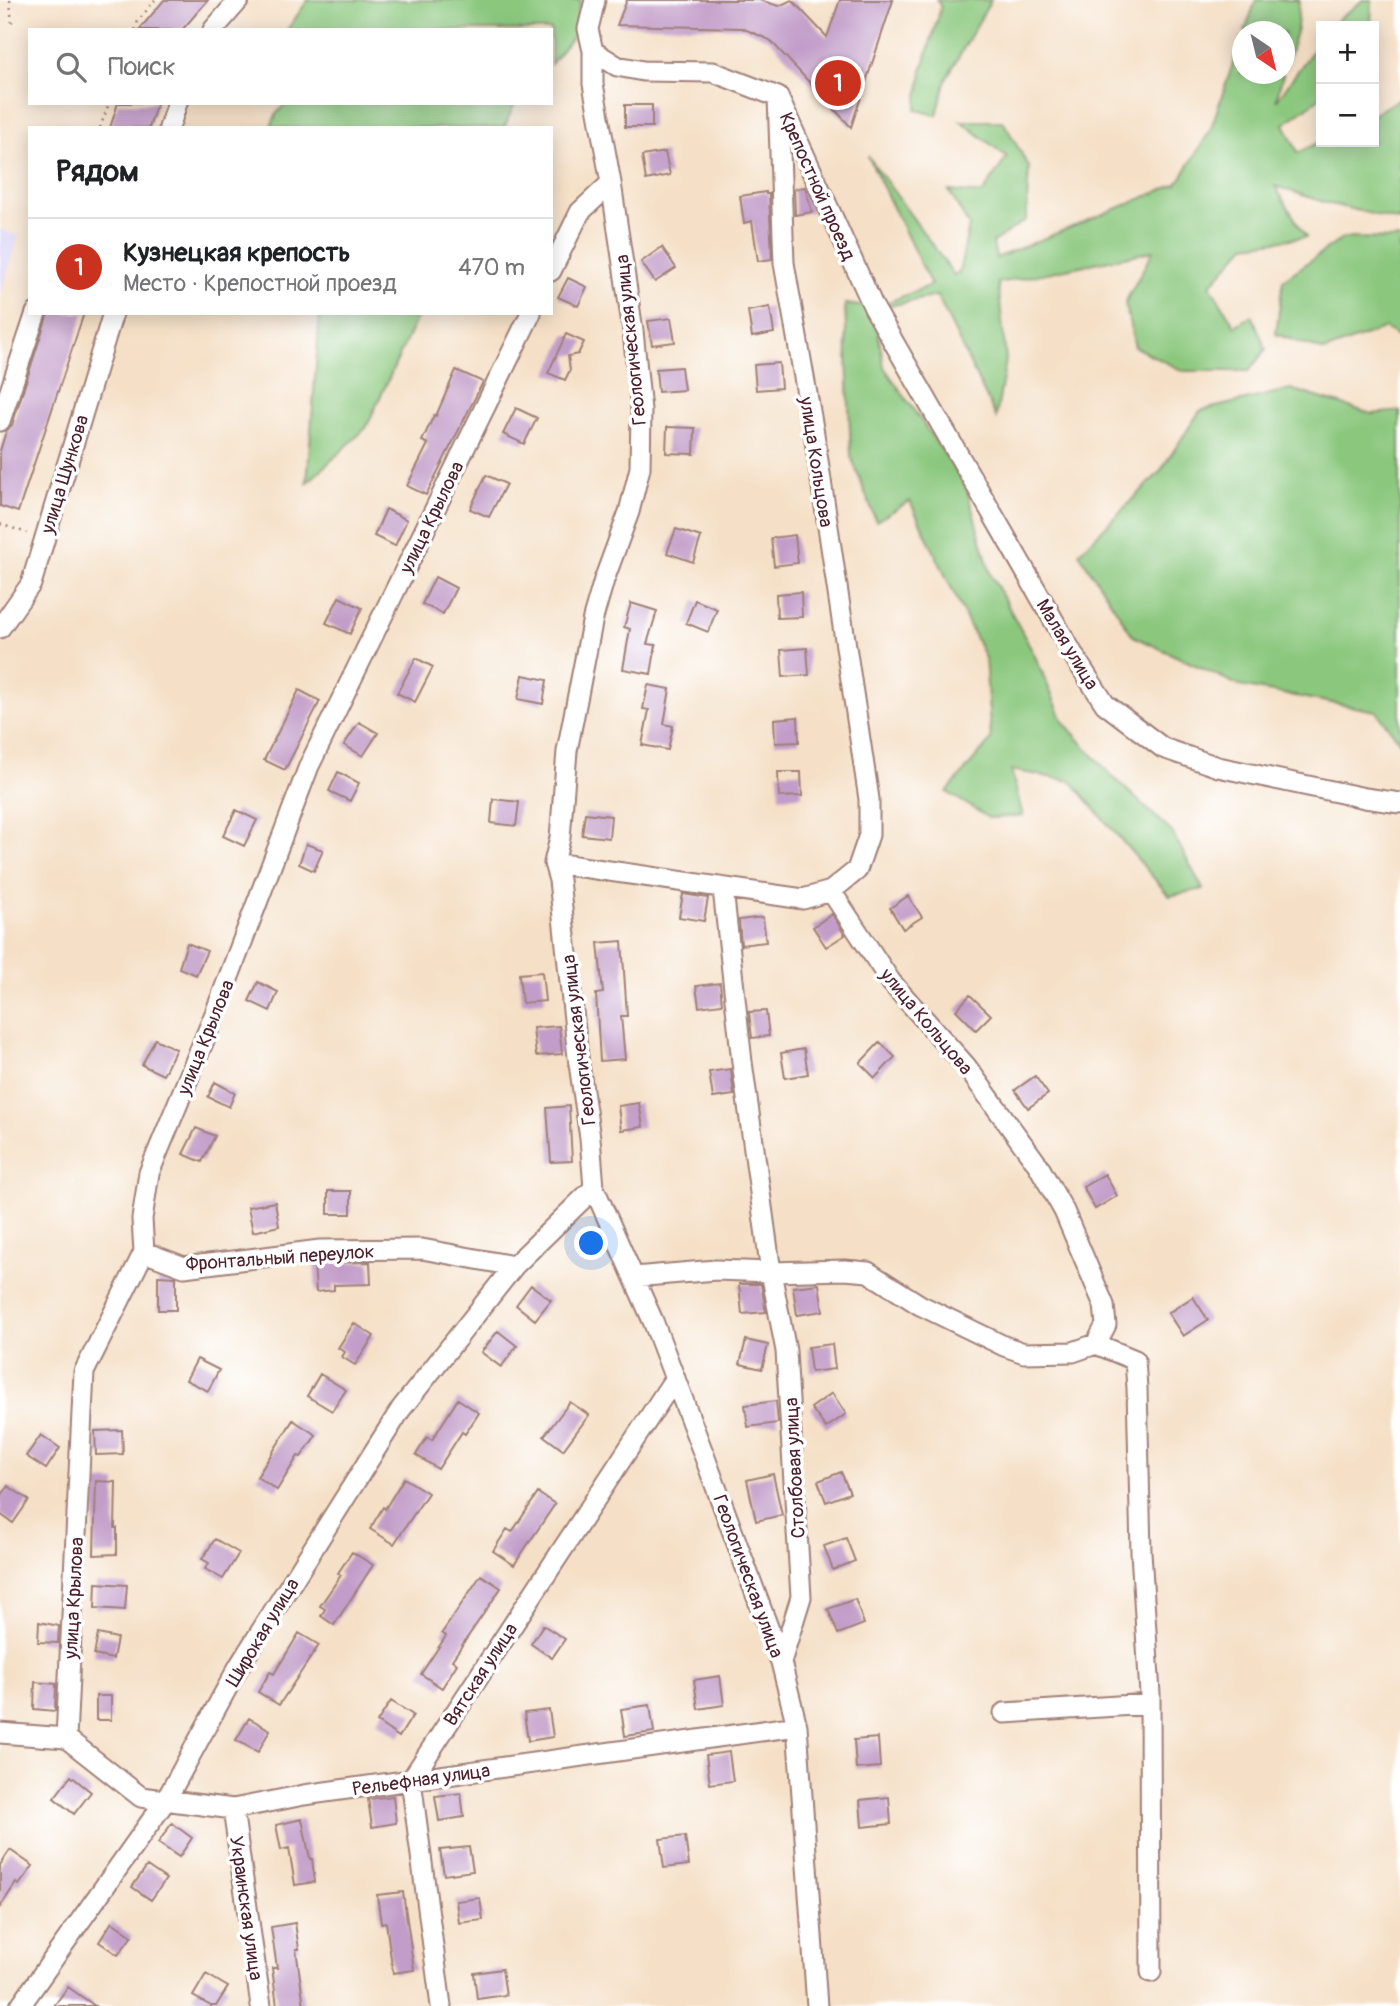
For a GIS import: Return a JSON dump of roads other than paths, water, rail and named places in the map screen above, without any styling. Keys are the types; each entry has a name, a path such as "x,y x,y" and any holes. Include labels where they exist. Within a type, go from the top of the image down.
{"street":[{"path":"215,28 239,0"},
{"path":"593,51 588,29 595,0"},
{"name":"Крепостной проезд","path":"593,51 617,66 643,71 713,72 778,97 874,308"},
{"name":"Геологическая улица","path":"593,51 593,84 633,331 641,410 639,468 629,512 593,618 567,751 560,838 554,863 559,880 566,936 594,1188 675,1378 781,1662 797,1726 817,2006"},
{"name":"улица Кольцова","path":"778,97 785,263 869,799 869,835 857,870 831,891 891,982 966,1066 1038,1165 1064,1212 1104,1305 1106,1325 1096,1344"},
{"path":"170,126 176,105"},
{"path":"553,267 580,212 611,183"},
{"name":"Малая улица","path":"874,308 1077,661 1105,704 1163,748 1219,767 1400,803"},
{"path":"0,421 35,315"},
{"name":"улица Шункова","path":"0,628 31,584 112,315"},
{"name":"улица Крылова","path":"66,1738 84,1372 144,1252 142,1219 149,1173 214,1016 309,766 530,315"},
{"path":"554,863 803,899 831,891"},
{"name":"Столбовая улица","path":"723,889 742,1062 771,1272 786,1351 802,1597 781,1662"},
{"path":"514,1266 594,1188"},
{"name":"Фронтальный переулок","path":"144,1252 184,1267 320,1250 422,1250 514,1266"},
{"name":"Широкая улица","path":"20,2006 166,1800 239,1667 401,1409 514,1266"},
{"path":"634,1277 716,1270 868,1272 920,1305 1024,1353 1073,1352 1096,1344 1135,1360 1138,1388 1141,1552 1150,1704 1151,1972"},
{"name":"Вятская улица","path":"411,1780 675,1378"},
{"path":"1004,1713 1150,1704"},
{"name":"Рельефная улица","path":"66,1738 141,1797 233,1810 304,1795 797,1726"},
{"path":"0,1733 66,1738"},
{"path":"411,1780 441,2006"},
{"name":"Украинская улица","path":"233,1810 257,2002"}],"place":[{"name":"Кузнецкая крепость","path":"838,83"}]}
